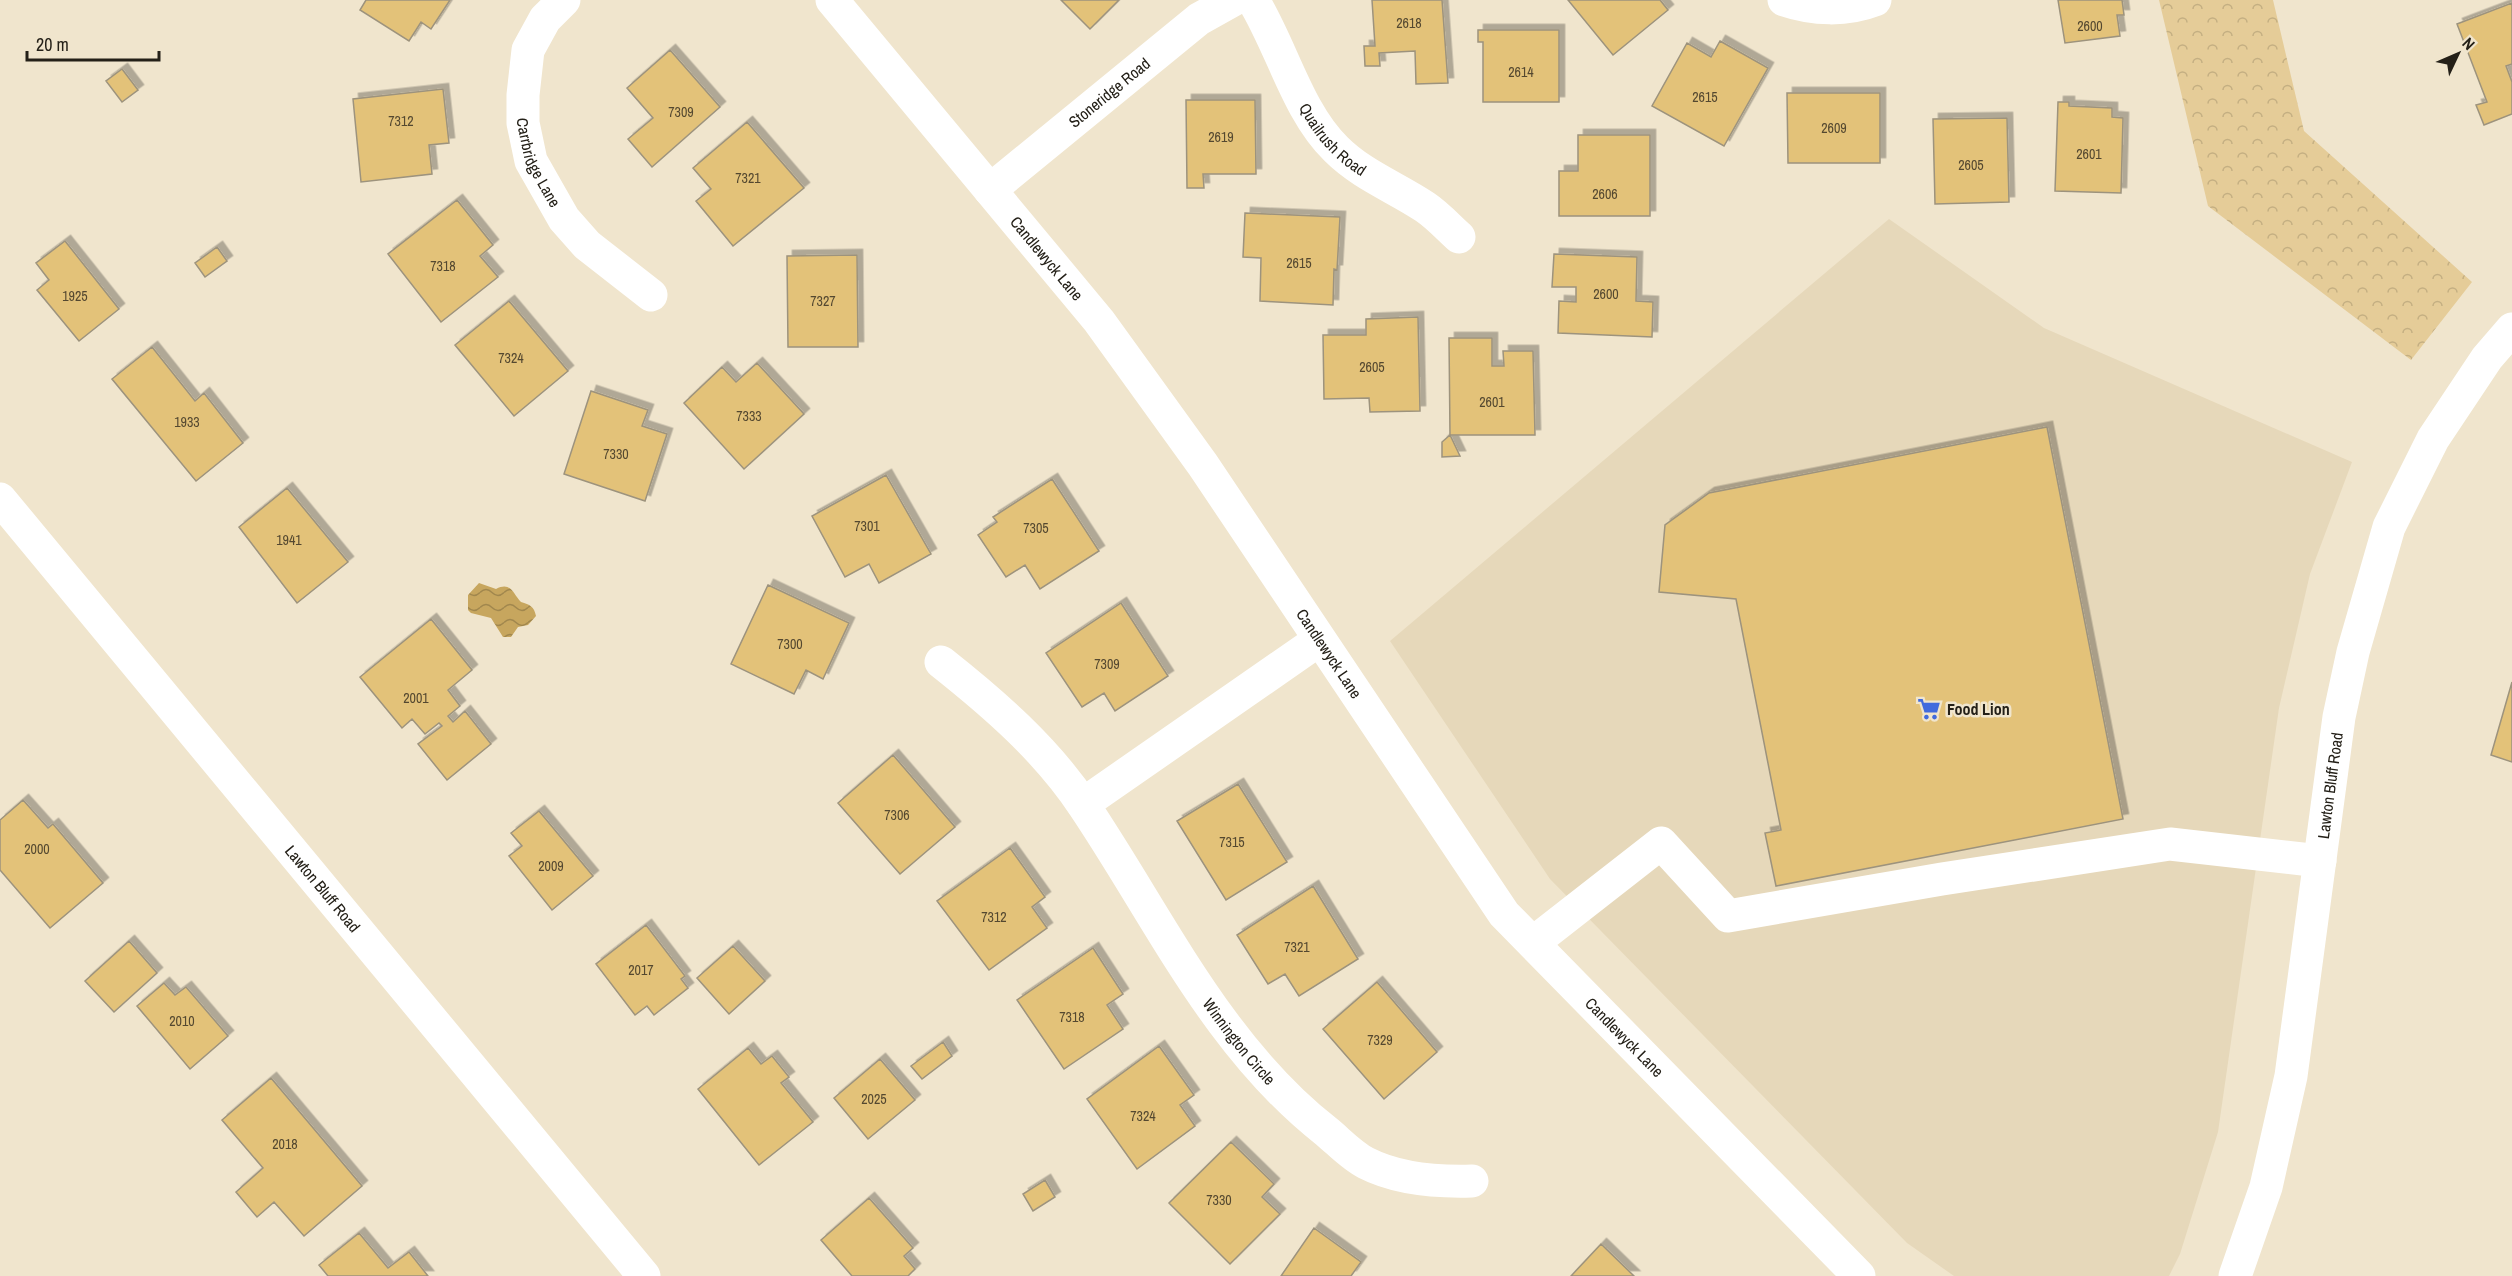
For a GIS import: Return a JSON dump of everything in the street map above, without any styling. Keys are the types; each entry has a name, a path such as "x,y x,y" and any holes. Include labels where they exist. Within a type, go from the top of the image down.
{"street":[{"name":"Carrbridge Lane","path":"564,0 545,19 528,50 523,95 523,123 531,161 564,219 580,237 651,295"},
{"name":"Candlewyck Lane","path":"832,0 1099,321 1203,465 1504,914 1859,1276"},
{"name":"Stoneridge Road","path":"990,190 1199,20 1233,0"},
{"name":"Quailrush Road","path":"1254,0 1320,132 1336,150 1374,180 1426,207 1459,237"},
{"path":"1784,0 1840,8 1858,7 1875,0"},
{"name":"Lawton Bluff Road","path":"2235,1276 2266,1187 2291,1076 2339,717 2353,652 2389,527 2433,439 2487,358 2512,329"},
{"name":"Lawton Bluff Road","path":"0,500 644,1276"},
{"path":"1083,804 1319,640"},
{"name":"Winnington Circle","path":"941,662 992,702 1033,742 1083,804 1191,979 1243,1051 1305,1116 1365,1163 1399,1175 1472,1181"},
{"path":"1533,944 1661,843 1728,916 1942,879 2170,844 2320,861"}],"shaded area":[{"path":"1889,219 2044,328 2352,462 2310,574 2279,708 2218,1132 2180,1254 2169,1276 1954,1276 1907,1243 1550,879 1390,641"}],"green space":[{"path":"2159,0 2273,0 2304,131 2472,282 2411,360 2208,206"}],"water":[{"path":"479,583 496,589 508,587 521,602 533,608 536,616 528,625 518,627 511,637 503,637 491,618 471,613 468,610 468,595"}],"building":[{"path":"366,0 450,0 431,29 421,22 409,41 360,10"},
{"path":"1061,0 1119,0 1090,29"},
{"path":"1372,0 1442,0 1448,83 1416,84 1415,51 1379,53 1380,66 1365,66 1364,46 1375,46"},
{"path":"1568,0 1660,0 1668,10 1613,55"},
{"path":"2058,0 2122,0 2124,15 2117,15 2120,36 2065,43"},
{"path":"2512,3 2512,64 2506,66 2512,82 2512,114 2484,125 2476,105 2487,102 2457,24"},
{"path":"1478,30 1559,30 1559,102 1483,102 1483,42 1478,42"},
{"path":"1720,41 1768,68 1724,146 1652,106 1687,43 1711,57"},
{"path":"670,50 720,107 652,167 628,139 653,118 627,88"},
{"path":"122,69 138,90 122,102 106,81"},
{"path":"443,89 449,143 429,145 432,174 361,182 353,99"},
{"path":"1787,93 1880,93 1880,163 1788,163"},
{"path":"1186,100 1255,100 1256,174 1203,174 1204,188 1187,188"},
{"path":"2058,102 2069,102 2069,106 2112,108 2112,117 2123,118 2121,193 2055,191"},
{"path":"2007,118 2009,202 1935,204 1933,119"},
{"path":"747,122 804,188 733,246 696,201 711,189 693,168"},
{"path":"1578,135 1650,135 1650,216 1559,216 1559,171 1578,171"},
{"path":"457,200 493,245 480,256 498,277 441,322 388,254"},
{"path":"1245,213 1340,217 1337,270 1334,269 1333,305 1260,301 1261,258 1243,257"},
{"path":"65,241 119,309 79,341 37,290 49,280 36,263"},
{"path":"217,247 227,261 205,277 195,263"},
{"path":"1554,254 1637,257 1636,301 1653,302 1652,337 1558,333 1559,301 1576,302 1576,287 1552,287"},
{"path":"857,255 858,347 788,347 787,256"},
{"path":"509,301 568,371 514,416 455,345"},
{"path":"1418,317 1420,411 1370,412 1369,398 1324,399 1323,335 1366,335 1366,319"},
{"path":"1449,338 1492,338 1492,366 1504,366 1503,351 1533,351 1535,435 1450,435"},
{"path":"152,347 195,401 204,393 243,443 196,481 112,379"},
{"path":"757,363 804,414 744,469 684,403 722,367 736,382"},
{"path":"591,391 648,410 642,426 667,434 645,501 564,474"},
{"name":"Food Lion","path":"2047,427 2123,819 1776,886 1765,833 1781,830 1736,599 1659,592 1665,525 1709,493"},
{"path":"1450,435 1460,456 1442,457 1442,442"},
{"path":"886,475 931,554 879,583 869,564 845,577 812,516"},
{"path":"1052,479 1099,551 1040,589 1025,565 1006,577 978,535 997,522 993,517"},
{"path":"287,488 348,562 297,603 239,527"},
{"path":"768,585 849,623 823,679 806,670 794,694 731,664"},
{"path":"1121,603 1168,676 1115,711 1104,693 1082,707 1046,653"},
{"path":"431,619 472,670 448,690 460,706 448,716 453,722 465,711 491,744 447,780 418,744 442,726 439,723 425,734 412,719 402,728 360,677"},
{"path":"2512,682 2512,762 2491,755"},
{"path":"893,755 955,827 900,874 838,803"},
{"path":"1238,784 1287,862 1226,900 1177,821"},
{"path":"23,800 48,828 53,824 103,883 50,928 0,870 0,820"},
{"path":"539,811 593,876 552,910 509,856 522,846 511,833"},
{"path":"1010,848 1045,897 1032,907 1047,928 989,970 937,901"},
{"path":"1313,886 1358,959 1299,996 1285,974 1268,984 1237,935"},
{"path":"646,925 685,976 681,979 688,988 654,1015 647,1006 635,1015 596,964"},
{"path":"129,941 157,973 114,1012 85,981"},
{"path":"733,946 765,981 729,1014 697,978"},
{"path":"1093,948 1123,994 1107,1005 1123,1029 1064,1069 1017,1000"},
{"path":"1377,982 1437,1052 1384,1099 1323,1029"},
{"path":"164,983 175,995 186,987 228,1036 190,1069 137,1006"},
{"path":"943,1042 952,1056 922,1079 911,1066"},
{"path":"1159,1046 1194,1095 1180,1105 1195,1126 1137,1169 1087,1099"},
{"path":"748,1048 761,1064 772,1056 789,1077 781,1083 813,1122 759,1165 698,1089"},
{"path":"880,1059 915,1100 868,1139 834,1098"},
{"path":"271,1078 362,1186 304,1236 274,1202 257,1217 236,1192 263,1168 222,1120"},
{"path":"1231,1142 1274,1184 1262,1197 1280,1214 1230,1264 1169,1203"},
{"path":"1045,1180 1055,1197 1033,1211 1023,1194"},
{"path":"869,1198 913,1248 904,1256 915,1269 908,1276 852,1276 821,1240"},
{"path":"1314,1228 1361,1262 1351,1276 1281,1276"},
{"path":"359,1233 388,1268 409,1252 428,1276 328,1276 319,1265"},
{"path":"1601,1244 1634,1276 1571,1276"}],"place":[{"name":"Food Lion","path":"1929,709"}]}
